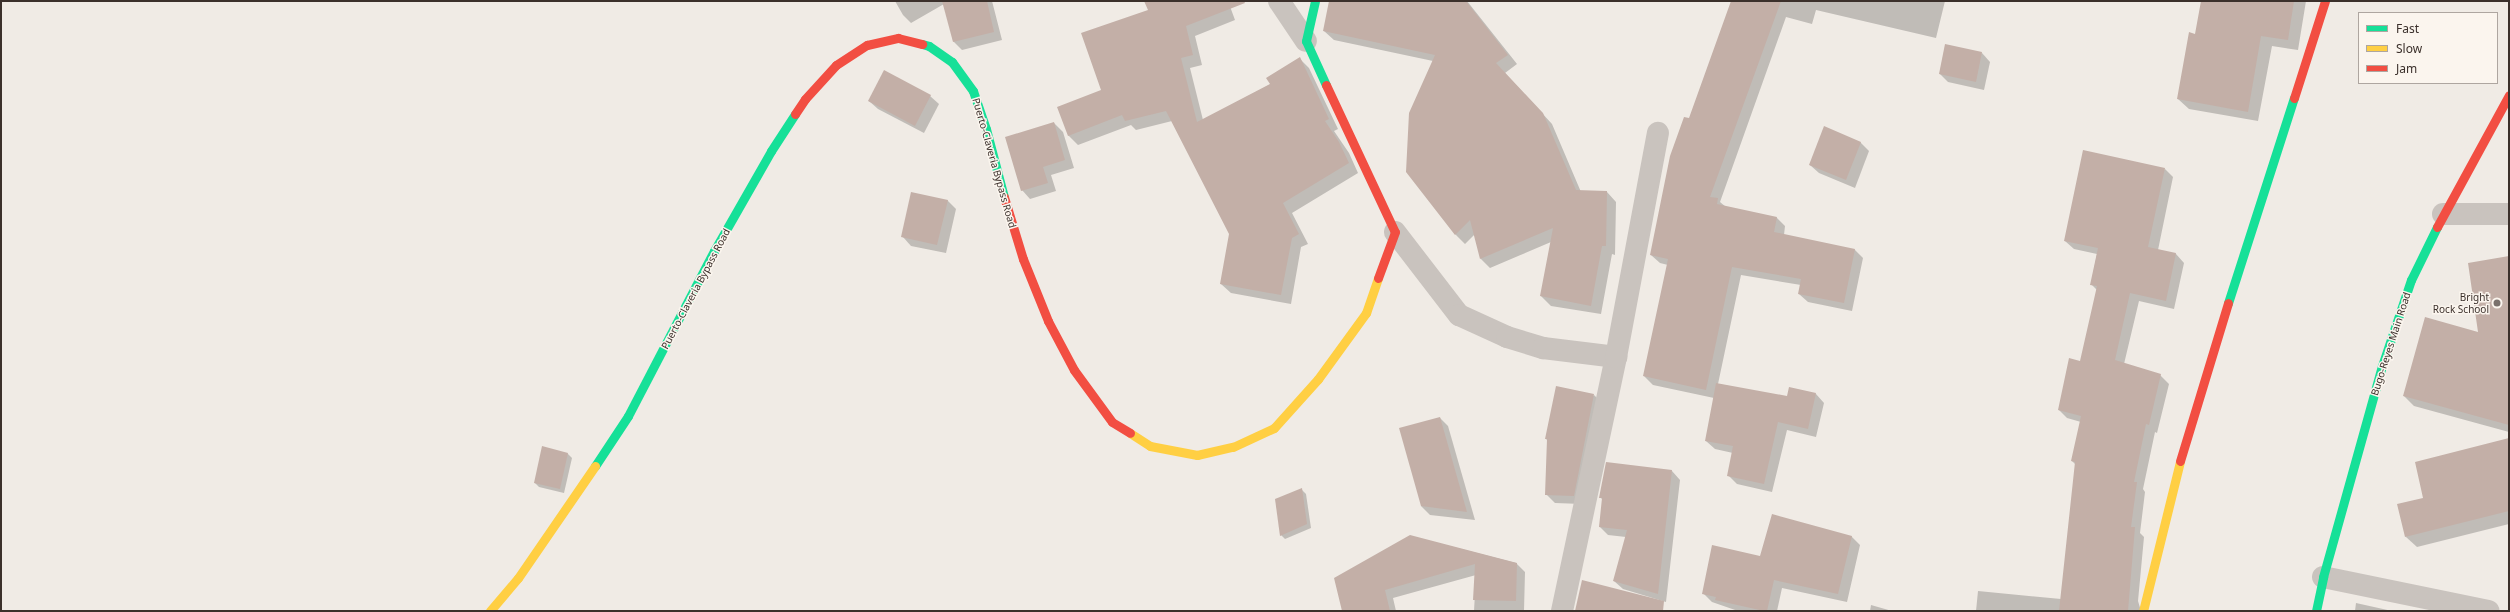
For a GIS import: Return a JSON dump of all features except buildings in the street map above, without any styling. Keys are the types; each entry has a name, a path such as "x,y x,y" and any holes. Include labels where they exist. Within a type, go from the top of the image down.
{"street":[{"path":"1279,1 1306,41 1395,232 1459,315 1507,337 1543,348 1616,357"},
{"path":"1306,41 1315,1"},
{"path":"2143,611 2187,433 2325,1"},
{"name":"Puerto-Claveria Bypass Road","path":"490,611 518,578 561,519 628,416 714,251 771,151 805,99 836,65 867,45 898,38 929,46 952,62 973,91 986,129 1023,259 1048,321 1074,370 1112,422 1150,446 1197,455 1233,447 1274,428 1318,378 1366,313 1395,232"},
{"name":"Bugo-Reyes Main Road","path":"2316,611 2323,577 2382,366 2411,280 2443,214 2509,95"},
{"path":"1562,611 1616,357 1658,134"},
{"path":"2443,214 2509,214"},
{"path":"2323,577 2489,611"}],"traffic: fast":[{"path":"1315,1 1306,41 1326,85"},
{"path":"922,44 929,46 952,62 973,91 986,129 1004,197"},
{"path":"2228,303 2294,98"},
{"path":"595,466 628,416 714,251 771,151 795,114"},
{"path":"2316,611 2323,577 2382,366 2411,280 2437,227"}],"traffic: slow":[{"path":"1130,433 1150,446 1197,455 1233,447 1274,428 1318,379 1366,313 1378,278"},
{"path":"2143,611 2180,461"},
{"path":"490,611 518,578 595,466"}],"traffic: jam":[{"path":"2294,98 2325,1"},
{"path":"795,114 805,99 836,65 867,45 898,38 922,44"},
{"path":"1326,85 1395,232 1378,278"},
{"path":"2437,227 2509,95"},
{"path":"1004,197 1023,259 1048,321 1074,370 1112,422 1130,433"},
{"path":"2180,461 2228,303"}],"place":[{"name":"Bright Rock School","path":"2497,303"}]}
